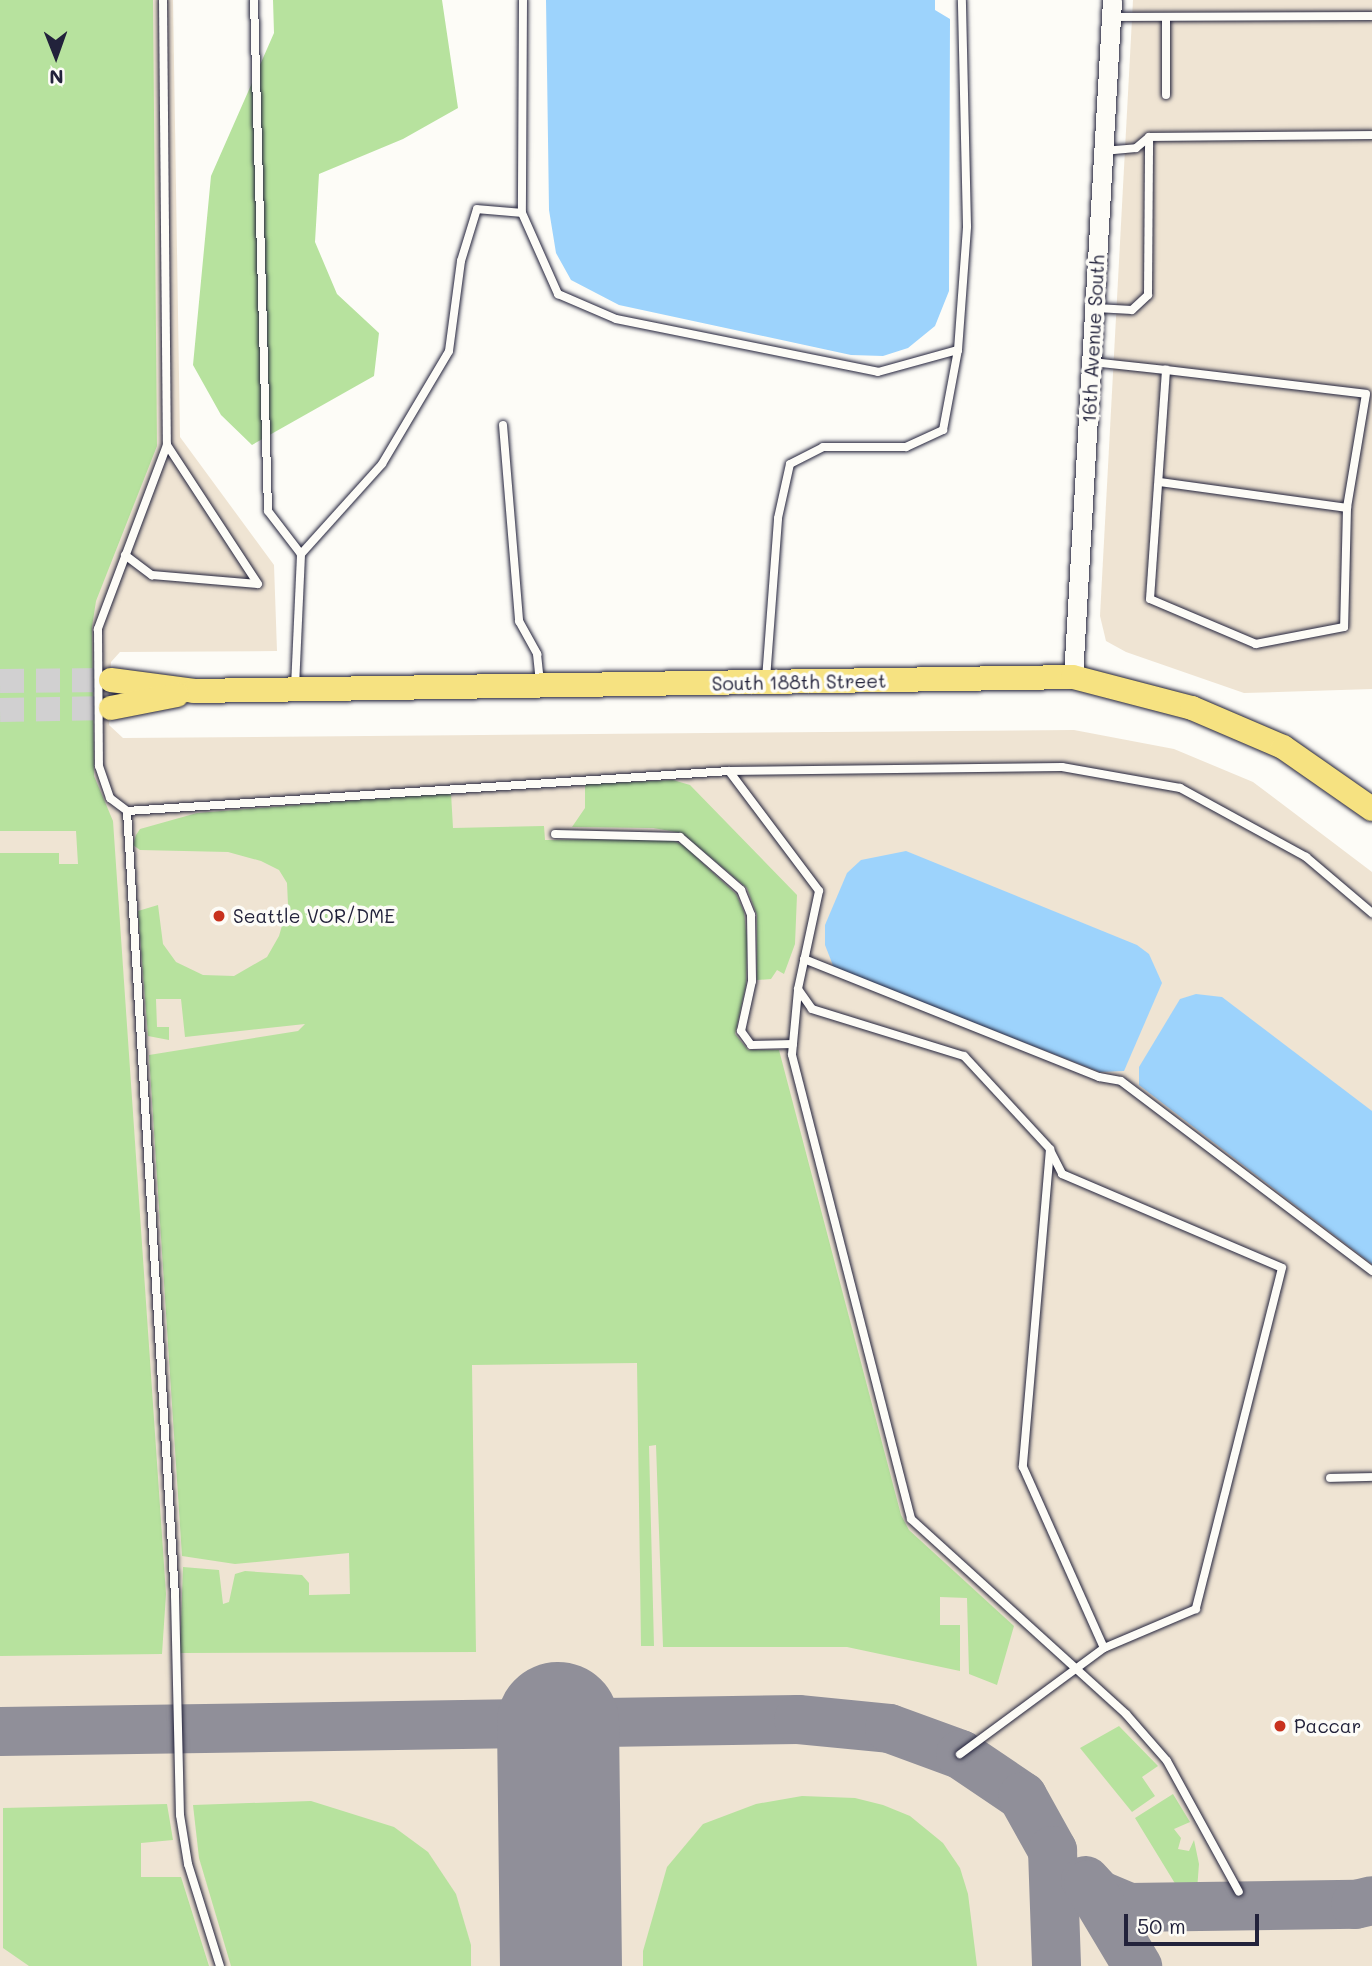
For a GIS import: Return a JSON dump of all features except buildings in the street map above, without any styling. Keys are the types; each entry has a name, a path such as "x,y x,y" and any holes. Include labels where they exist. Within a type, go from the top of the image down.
{"main road":[{"name":"South 188th Street","path":"111,680 194,691 1073,677 1192,708 1283,747 1372,809"},
{"name":"South 188th Street","path":"111,708 194,691"}],"street":[{"name":"16th Avenue South","path":"1073,677 1111,8"}],"lane":[{"path":"163,0 167,445 97,629 99,766 110,799 127,811 729,771 1062,767 1180,788 1306,858 1372,913"},
{"path":"254,0 268,511 301,554"},
{"path":"523,0 522,213 558,294 616,318 877,372 958,350"},
{"path":"766,682 778,518 790,464 823,447 906,447 943,430 958,350 967,226 962,0"},
{"path":"1111,8 1166,17 1372,16"},
{"path":"1166,17 1166,95"},
{"path":"1103,151 1136,148 1149,137 1372,135"},
{"path":"1094,308 1132,310 1148,295 1149,137"},
{"path":"295,690 301,554 382,464 449,351 461,261 477,209 522,213"},
{"path":"1091,362 1166,370 1366,394 1347,508 1344,627 1256,644 1150,599 1166,370"},
{"path":"503,425 519,621 537,654 541,686"},
{"path":"125,555 152,575 258,584 167,445"},
{"path":"1160,482 1347,508"},
{"path":"729,771 819,891 798,989 792,1055 911,1519 1126,1714 1167,1761 1239,1892"},
{"path":"127,811 174,1583 180,1815 188,1864 220,1966"},
{"path":"555,834 680,837 731,881 741,890 751,915 752,981 741,1031 751,1045 793,1044"},
{"path":"804,959 1099,1077 1121,1081 1372,1271"},
{"path":"798,989 812,1009 964,1056 1050,1149 1062,1174 1282,1268 1196,1609 1104,1648 960,1754"},
{"path":"1050,1149 1023,1467 1104,1648"},
{"path":"1329,1478 1372,1477"}],"shaded area":[{"path":"0,0 173,0 180,437 274,565 277,651 120,652 111,662 109,725 123,738 1074,730 1174,749 1253,782 1372,872 1372,1966 0,1966"},
{"path":"1133,0 1372,0 1372,689 1244,693 1126,652 1106,641 1100,616"}],"green space":[{"path":"0,0 153,0 157,446 96,601 92,627 94,776 113,821 166,1594 162,1654 0,1656 0,853 59,853 59,864 78,864 76,831 0,831"},
{"path":"273,0 442,0 458,108 403,139 319,174 315,242 337,294 379,333 374,376 252,445 221,415 193,365 211,176 274,33"},
{"path":"673,780 690,785 797,895 795,944 784,974 777,970 771,979 757,980 757,915 747,888 682,833 653,828 572,827 585,808 585,784"},
{"path":"451,793 453,828 544,826 545,840 669,839 683,845 736,894 744,912 747,941 746,985 735,1034 748,1050 779,1050 901,1515 909,1530 1014,1626 997,1685 969,1674 967,1598 940,1597 940,1625 960,1625 960,1671 847,1647 663,1647 656,1445 649,1446 654,1646 641,1646 637,1363 472,1365 476,1652 180,1653 183,1567 219,1570 223,1604 229,1602 235,1574 245,1571 302,1575 309,1583 309,1595 350,1594 349,1553 235,1564 182,1556 149,1055 298,1031 305,1024 185,1037 181,999 156,999 157,1027 169,1027 169,1040 148,1036 138,911 158,905 163,944 176,962 203,975 234,976 267,957 279,936 288,905 287,883 279,870 261,861 228,852 140,850 133,845 136,835 140,829 197,813"},
{"path":"1119,1726 1158,1766 1142,1777 1155,1796 1132,1812 1080,1748"},
{"path":"1173,1794 1190,1822 1174,1829 1181,1838 1178,1849 1189,1851 1194,1840 1199,1864 1197,1890 1179,1890 1135,1818"},
{"path":"802,1796 855,1798 883,1805 910,1816 943,1843 960,1868 968,1894 977,1966 643,1966 643,1951 667,1867 703,1824 756,1804"},
{"path":"311,1801 394,1827 428,1852 456,1894 471,1945 471,1966 231,1966 199,1858 193,1805"},
{"path":"167,1804 173,1840 141,1843 141,1877 181,1877 209,1966 29,1966 3,1948 3,1808"}],"water":[{"path":"546,0 935,0 935,10 950,19 949,291 935,326 908,348 883,356 851,355 619,305 571,280 556,253 549,210"},
{"path":"906,851 1137,945 1149,954 1162,983 1124,1071 1100,1072 834,968 825,945 825,925 847,873 861,860"},
{"path":"1196,994 1222,997 1372,1111 1372,1264 1139,1085 1139,1067 1180,999"}],"taxiway":[{"path":"0,1731 798,1719 889,1728 960,1754 1022,1796 1052,1850 1056,1966"},
{"path":"1085,1880 1098,1894 1128,1907 1355,1904 1372,1900"},
{"path":"1088,1884 1137,1966"}],"runway":[{"path":"558,1723 561,1966"}],"tunnel":[{"path":"0,681 111,680"},
{"path":"0,710 111,708"}],"place":[{"name":"Seattle VOR/DME","path":"219,916"},
{"name":"Paccar","path":"1280,1726"}]}
